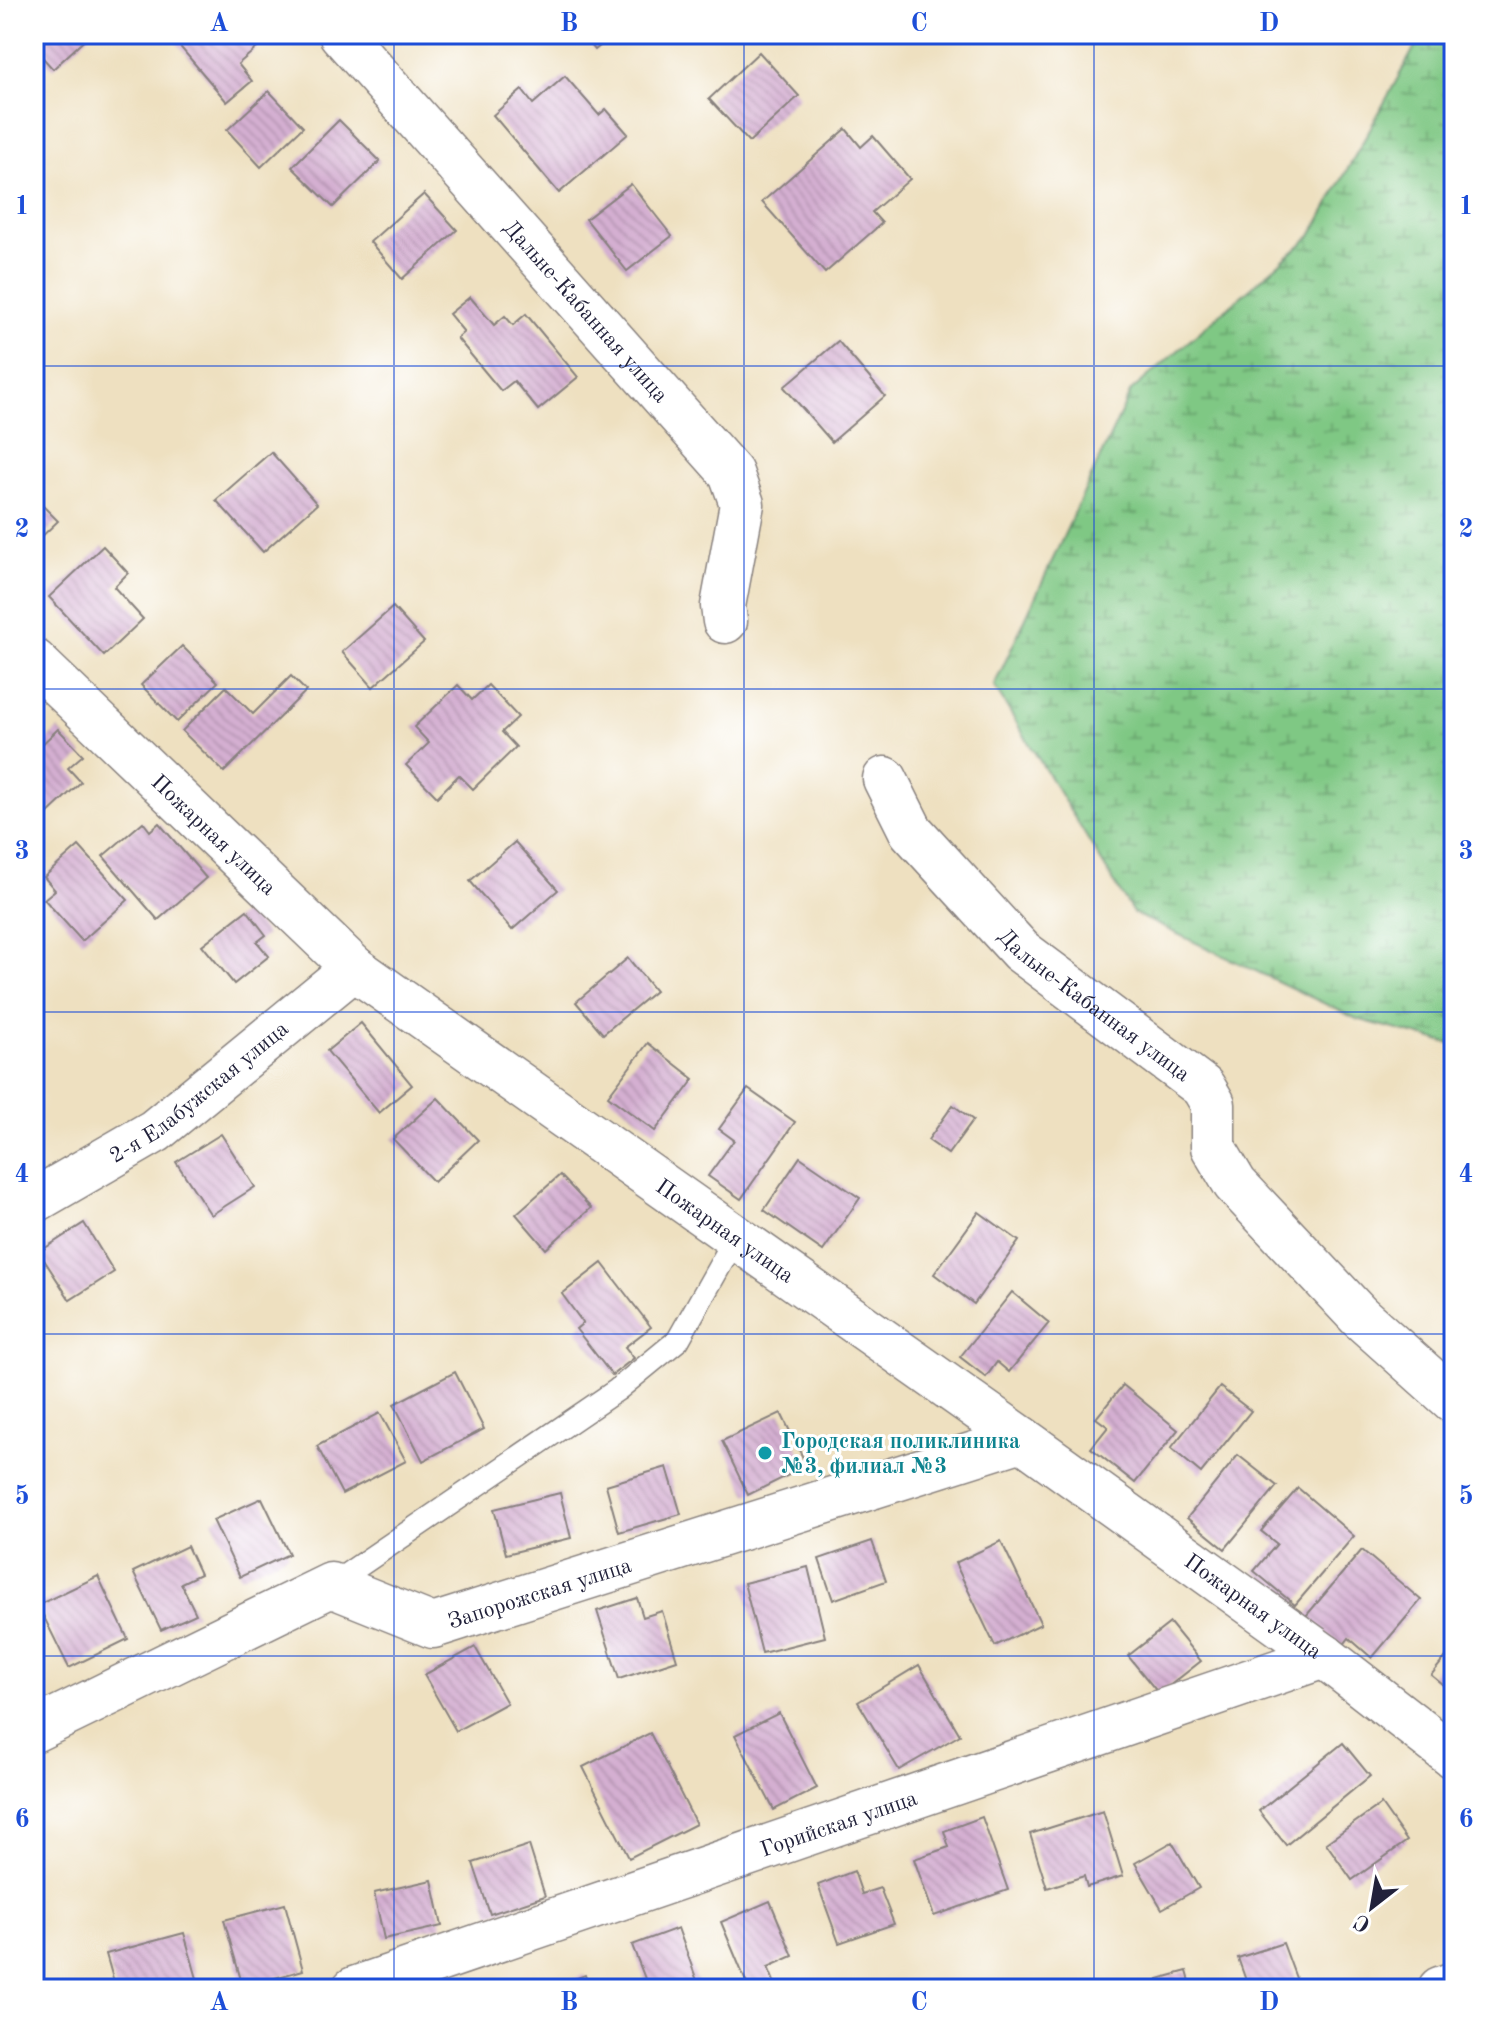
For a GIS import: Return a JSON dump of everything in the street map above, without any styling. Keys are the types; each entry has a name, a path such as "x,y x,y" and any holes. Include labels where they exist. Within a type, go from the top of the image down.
{"street":[{"name":"Дальне-Кабанная улица","path":"341,34 731,473 742,504 723,606 725,621"},
{"name":"Пожарная улица","path":"34,661 354,968 1022,1439 1324,1656 1454,1757"},
{"name":"Дальне-Кабанная улица","path":"885,779 911,831 1021,951 1203,1087 1213,1104 1213,1147 1235,1184 1359,1316 1454,1401"},
{"name":"2-я Елабужская улица","path":"34,1201 155,1131 354,968"},
{"name":"Запорожская улица","path":"331,1585 433,1626 1022,1439"},
{"path":"34,1730 331,1585"},
{"name":"Горийская улица","path":"354,1989 1324,1656"},
{"path":"1440,1989 1454,1984"}],"lane":[{"path":"331,1585 617,1390 678,1340 736,1237"}],"green space":[{"path":"1422,34 1454,34 1454,1045 1357,1019 1133,913 994,686 1131,391 1311,236"}],"building":[{"path":"34,34 91,34 53,69 34,48"},
{"path":"582,34 614,34 595,50"},
{"path":"171,36 271,36 238,64 252,81 227,102"},
{"path":"759,52 799,96 749,142 709,99"},
{"path":"565,76 599,115 606,109 628,134 559,193 493,115 522,90 533,104"},
{"path":"269,91 303,127 261,167 227,130"},
{"path":"339,120 380,161 333,207 292,167"},
{"path":"846,129 861,147 873,136 910,179 872,212 882,223 825,273 762,202"},
{"path":"631,184 672,236 627,271 586,219"},
{"path":"424,194 457,230 402,279 370,242"},
{"path":"470,297 494,325 505,316 513,325 526,314 578,377 538,410 514,381 501,391 457,338 464,332 449,314"},
{"path":"838,341 885,396 832,442 784,387"},
{"path":"271,452 317,504 263,552 216,500"},
{"path":"34,497 58,521 34,544"},
{"path":"103,546 128,573 114,587 143,619 104,656 49,597"},
{"path":"393,607 424,642 373,687 342,652"},
{"path":"182,646 218,682 177,722 141,685"},
{"path":"291,676 306,691 224,772 182,731 226,687 253,714"},
{"path":"458,685 472,700 488,685 518,717 502,732 516,747 473,789 459,775 437,797 406,765 429,743 414,727"},
{"path":"58,729 83,755 68,768 81,782 47,814 34,801 34,752"},
{"path":"143,822 150,831 159,823 206,878 158,920 103,856"},
{"path":"515,842 558,890 512,930 470,881"},
{"path":"79,846 128,900 82,941 44,899 55,890 44,877"},
{"path":"247,910 266,935 257,942 269,956 234,984 202,945"},
{"path":"628,958 655,991 603,1034 576,1002"},
{"path":"361,1023 412,1085 379,1113 327,1051"},
{"path":"648,1043 694,1079 655,1131 608,1096"},
{"path":"748,1089 795,1122 741,1199 708,1176 734,1140 719,1129"},
{"path":"438,1098 478,1140 434,1182 393,1139"},
{"path":"953,1105 973,1120 948,1154 928,1140"},
{"path":"221,1134 255,1187 211,1215 176,1162"},
{"path":"800,1157 860,1198 823,1251 764,1210"},
{"path":"560,1175 591,1208 546,1249 516,1214"},
{"path":"979,1212 1019,1241 974,1304 934,1274"},
{"path":"84,1223 114,1272 70,1300 39,1252"},
{"path":"602,1263 651,1327 625,1347 634,1358 612,1375 576,1329 583,1323 562,1294"},
{"path":"1012,1292 1049,1323 1009,1372 997,1362 986,1377 960,1357"},
{"path":"455,1372 484,1429 423,1461 394,1404"},
{"path":"1123,1385 1178,1430 1135,1483 1091,1448 1108,1427 1096,1418"},
{"path":"1220,1387 1251,1411 1201,1473 1171,1448"},
{"path":"380,1413 406,1461 342,1494 317,1446"},
{"name":"Городская поликлиника №3, филиал №3","path":"781,1413 807,1466 748,1495 722,1441"},
{"path":"1238,1455 1277,1486 1225,1549 1187,1518"},
{"path":"667,1467 681,1514 619,1532 606,1485"},
{"path":"1298,1488 1354,1536 1295,1605 1254,1571 1277,1544 1261,1531"},
{"path":"560,1493 571,1538 506,1554 494,1509"},
{"path":"262,1498 289,1554 240,1577 213,1520"},
{"path":"872,1541 886,1581 833,1600 819,1559"},
{"path":"1001,1541 1041,1624 995,1646 955,1563"},
{"path":"187,1546 200,1574 181,1583 196,1614 161,1630 133,1572"},
{"path":"1362,1550 1421,1600 1372,1658 1349,1638 1342,1647 1306,1616"},
{"path":"808,1567 825,1637 762,1653 744,1583"},
{"path":"98,1576 128,1639 69,1668 38,1605"},
{"path":"637,1598 643,1617 662,1611 677,1660 619,1679 597,1611"},
{"path":"1170,1623 1201,1661 1159,1694 1128,1656"},
{"path":"475,1647 507,1703 456,1731 424,1675"},
{"path":"1454,1647 1454,1694 1431,1675"},
{"path":"919,1665 960,1735 899,1770 858,1702"},
{"path":"779,1713 817,1788 774,1810 735,1735"},
{"path":"650,1733 696,1824 629,1858 583,1767"},
{"path":"1343,1743 1370,1776 1286,1845 1259,1811"},
{"path":"1381,1804 1407,1841 1352,1880 1326,1843"},
{"path":"1103,1811 1123,1876 1087,1887 1084,1876 1047,1888 1030,1834"},
{"path":"982,1817 1008,1890 934,1916 914,1859 949,1847 944,1831"},
{"path":"1172,1842 1199,1888 1162,1909 1135,1863"},
{"path":"529,1845 545,1896 490,1914 473,1863"},
{"path":"854,1871 862,1894 880,1888 894,1924 839,1943 818,1885"},
{"path":"432,1880 442,1926 384,1939 374,1893"},
{"path":"770,1901 793,1956 768,1967 777,1989 749,1989 721,1922"},
{"path":"285,1904 303,1970 243,1987 224,1920"},
{"path":"678,1928 700,1989 649,1989 632,1945"},
{"path":"184,1933 200,1989 116,1989 106,1954"},
{"path":"1283,1943 1300,1989 1249,1989 1238,1958"},
{"path":"1187,1971 1192,1989 1161,1989 1158,1979"},
{"path":"585,1975 590,1989 549,1989"}],"place":[{"name":"Городская поликлиника №3, филиал №3","path":"765,1453"}]}
